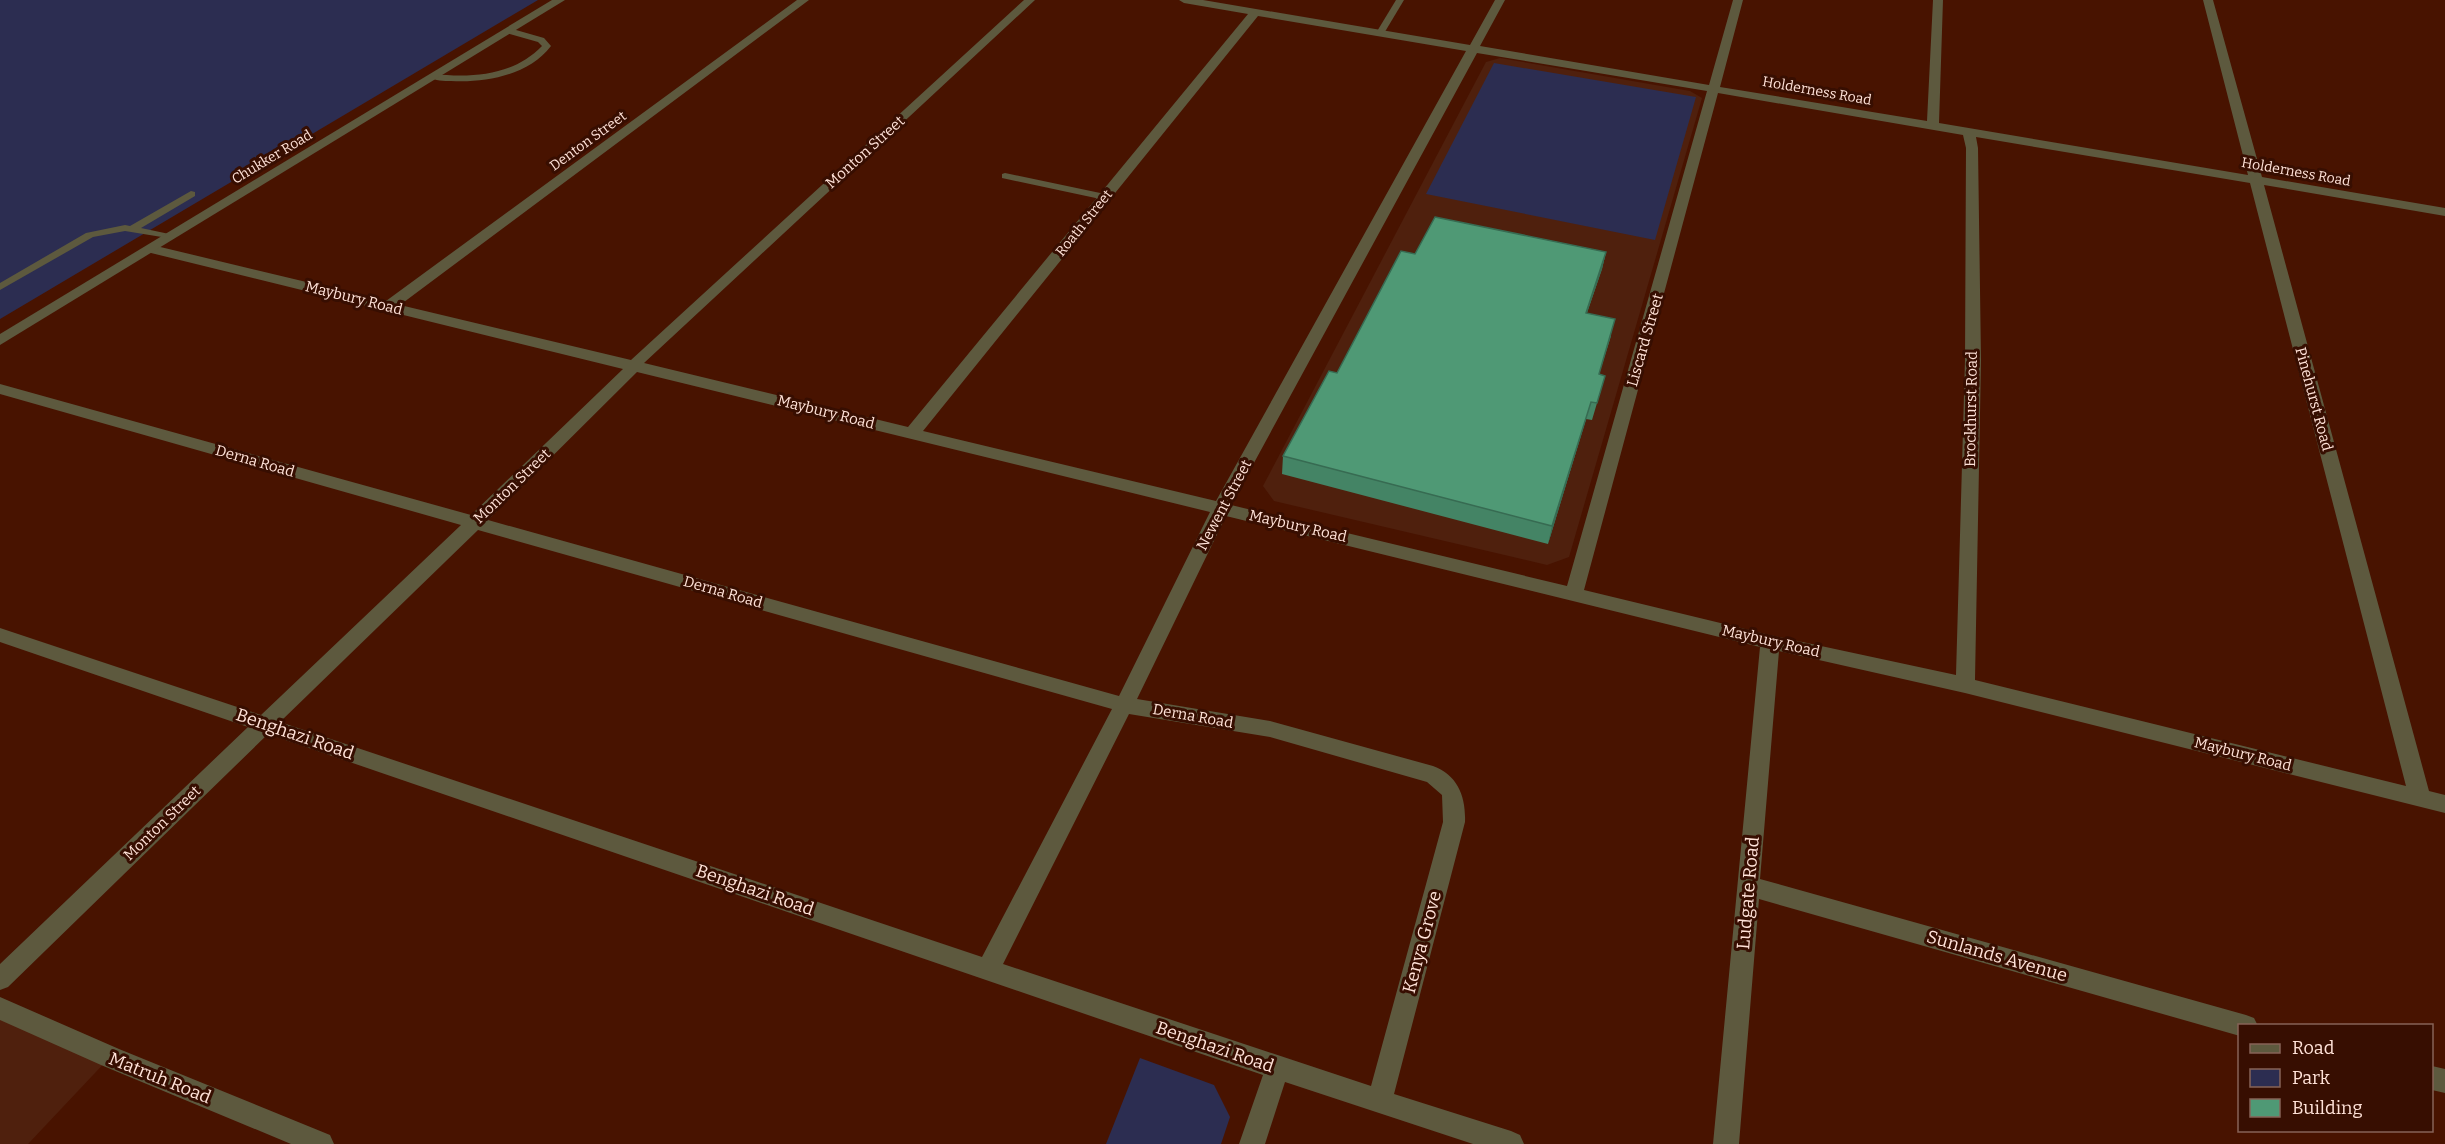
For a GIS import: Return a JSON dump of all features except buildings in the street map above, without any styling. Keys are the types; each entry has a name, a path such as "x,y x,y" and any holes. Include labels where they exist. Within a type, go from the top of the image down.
{"street":[{"name":"Chukker Road","path":"0,340 560,0"},
{"name":"Denton Street","path":"389,306 804,0"},
{"name":"Monton Street","path":"0,979 634,366 1030,0"},
{"name":"Holderness Road","path":"1184,0 2445,212"},
{"name":"Newent Street","path":"988,969 1124,705 1221,508 1500,0"},
{"name":"Liscard Street","path":"1574,592 1738,0"},
{"path":"1934,127 1938,0"},
{"name":"Pinehurst Road","path":"2208,0 2420,798"},
{"name":"Roath Street","path":"912,433 1255,12"},
{"name":"Brockhurst Road","path":"1965,685 1973,360 1972,148 1970,133"},
{"name":"Maybury Road","path":"152,249 1574,592 1770,642 1965,685 2445,804"},
{"name":"Derna Road","path":"0,389 1124,705 1270,729 1421,771 1447,785"},
{"name":"Benghazi Road","path":"0,635 1278,1068 1511,1144"},
{"name":"Ludgate Road","path":"1726,1144 1770,642"},
{"name":"Kenya Grove","path":"1380,1100 1454,822 1455,798 1447,785"},
{"name":"Sunlands Avenue","path":"1749,886 2239,1024"},
{"name":"Matruh Road","path":"0,1008 110,1057 321,1144"},
{"path":"1252,1144 1278,1068"}],"lane":[{"path":"1380,33 1400,0"},
{"path":"433,77 467,80 502,73 524,63 547,46 541,40 509,31"},
{"path":"1005,176 1105,197"},
{"path":"134,228 191,194"},
{"path":"0,287 90,235 134,228 170,237"}],"shaded area":[{"path":"1500,58 1690,91 1702,98 1569,557 1547,565 1274,501 1263,486 1486,62"},
{"path":"0,1008 110,1057 28,1144 0,1144"}],"green space":[{"path":"0,0 538,0 0,319"},
{"path":"1494,63 1696,97 1655,240 1426,194"},
{"path":"1140,1058 1214,1085 1230,1117 1221,1144 1106,1144"}]}
